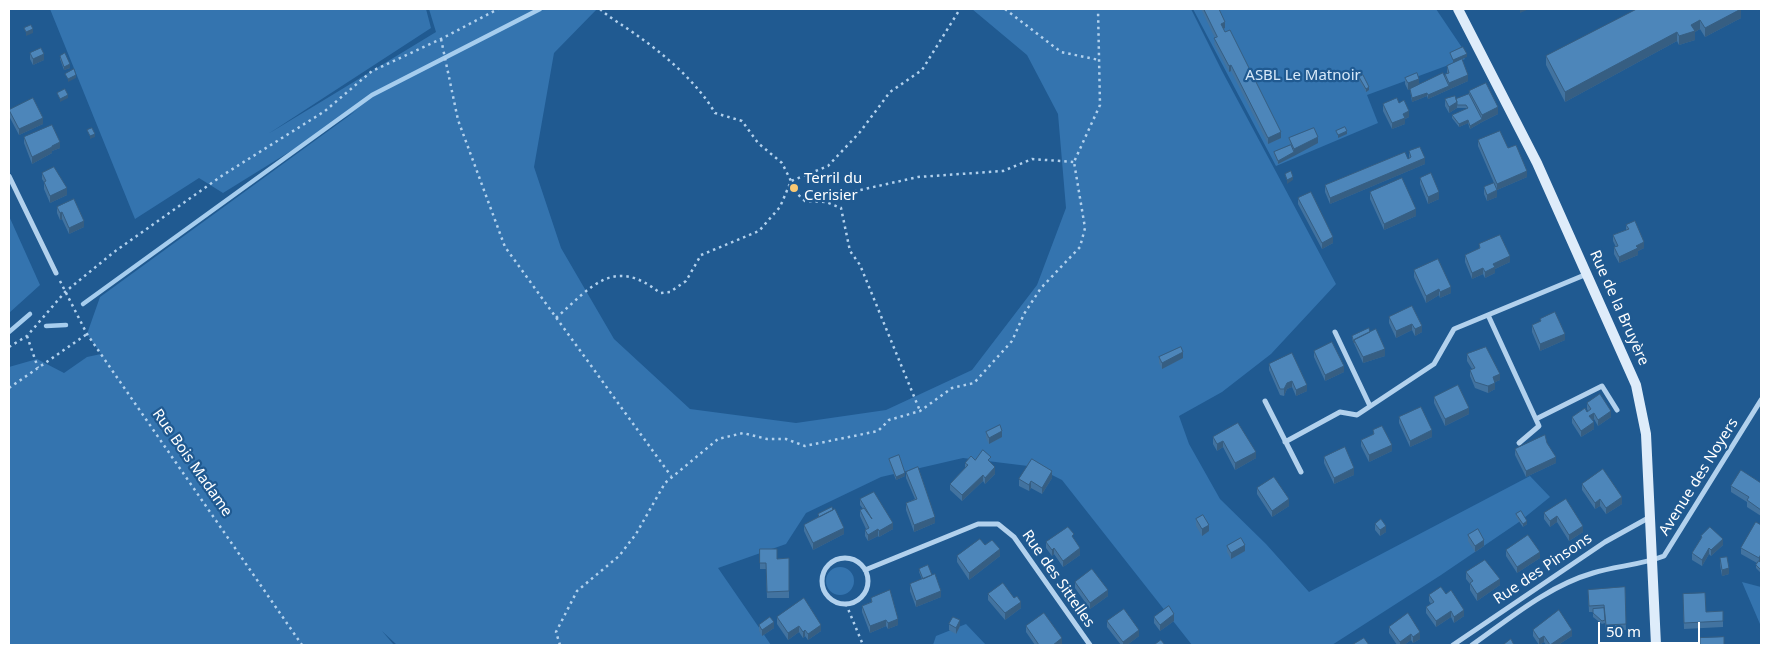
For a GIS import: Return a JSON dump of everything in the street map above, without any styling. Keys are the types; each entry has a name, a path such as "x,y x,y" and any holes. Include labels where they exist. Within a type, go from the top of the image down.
{"street":[{"name":"Rue de la Bruyère","path":"1458,9 1537,163 1626,360 1643,413 1656,645"},
{"path":"9,176 56,273"},
{"path":"1285,442 1340,412 1357,415 1434,364 1454,329 1587,274"},
{"path":"1488,315 1539,426 1519,443"},
{"path":"1335,332 1370,406"},
{"path":"1536,419 1602,386 1617,410"},
{"name":"Avenue des Noyers","path":"1652,561 1664,556 1761,400"},
{"path":"1265,401 1301,472"},
{"name":"Rue des Pinsons","path":"1453,645 1605,542 1650,517"},
{"name":"Rue des Sittelles","path":"865,570 978,524 998,524 1014,537 1090,645"},
{"path":"849,558 860,563 868,579 864,594 854,602 846,604 832,600 824,591 822,584 826,568 834,561 849,558"},
{"name":"Rue des Pinsons","path":"1472,645 1547,594 1592,573 1652,561"}],"path":[{"path":"9,347 27,336 66,292 114,252 195,194 325,111 372,71 441,39 498,9"},
{"path":"600,9 612,20 635,33 677,69 706,97 716,113 742,121 758,143 782,163 791,181"},
{"path":"556,318 585,292 612,275 624,275 648,283 660,293 670,292 686,282 701,255 759,231 780,207 791,181 828,166 860,132 890,92 922,70 960,9"},
{"path":"1005,9 1061,52 1099,60"},
{"path":"560,645 556,632 577,590 619,556 671,476 718,439 743,433 767,439 786,439 805,446 878,431 890,420 920,411 952,388 974,383 1012,341 1024,314 1041,288 1080,247 1085,228 1074,162 1100,105 1098,9"},
{"path":"441,39 458,120 505,247 671,476"},
{"path":"812,201 918,177 1003,171 1032,158 1074,162"},
{"path":"789,186 805,201 826,202 842,208 850,251 860,265 920,411"},
{"name":"Rue Bois Madame","path":"66,292 87,334 302,645"},
{"path":"9,388 87,334"},
{"path":"27,336 38,368"},
{"path":"846,604 863,645"}],"green space":[{"path":"50,9 426,9 431,28 268,134 436,32 429,9 597,9 554,53 534,167 561,248 614,339 690,409 796,423 886,410 972,370 1037,285 1066,208 1058,114 1027,55 972,9 1191,9 1336,284 1271,354 1222,392 1179,416 1189,444 1220,499 1266,544 1309,592 1530,476 1550,497 1519,522 1441,575 1332,645 1192,645 1062,480 1036,467 963,458 881,477 806,513 786,544 718,568 771,645 397,645 382,631 394,645 9,645 9,367 37,359 64,373 87,357 101,354 87,334 100,297 357,110 223,193 199,178 135,219"},
{"name":"ASBL Le Matnoir","path":"1193,9 1436,9 1463,49 1459,51 1465,59 1367,95 1378,123 1276,166"},
{"path":"9,216 40,285 9,313"},
{"path":"840,567 850,571 854,581 850,591 840,595 830,591 826,581 830,571"},
{"path":"1742,582 1761,587 1761,625 1760,624"},
{"path":"966,624 986,645 933,645 936,636"}],"building":[{"path":"1204,9 1219,9 1225,22 1221,24 1225,32 1230,30 1281,132 1268,138 1231,65 1229,66 1214,38 1217,37"},
{"path":"1637,9 1741,9 1705,28 1700,20 1691,25 1695,31 1679,36 1677,32 1565,92 1546,56"},
{"path":"31,25 33,29 26,32 24,28"},
{"path":"1463,47 1467,54 1453,60 1450,53"},
{"path":"41,48 44,54 33,59 30,53"},
{"path":"65,53 70,64 64,67 60,56"},
{"path":"1462,59 1468,75 1449,83 1445,74 1449,73 1447,66"},
{"path":"74,69 76,75 68,79 65,74"},
{"path":"1417,73 1419,79 1408,83 1405,78"},
{"path":"1443,73 1449,86 1428,95 1427,93 1412,98 1410,89"},
{"path":"1363,75 1369,87 1366,89 1359,77"},
{"path":"1486,83 1498,107 1482,115 1469,91"},
{"path":"65,89 68,95 60,99 57,93"},
{"path":"1469,94 1482,119 1470,126 1468,120 1459,124 1452,115 1468,108 1466,105 1457,105 1456,99"},
{"path":"1455,96 1457,102 1449,107 1445,99"},
{"path":"33,98 43,118 19,129 9,110"},
{"path":"1397,98 1399,103 1404,100 1409,111 1403,114 1405,118 1392,123 1383,104"},
{"path":"52,125 60,142 32,157 24,137"},
{"path":"1345,127 1347,131 1338,135 1336,131"},
{"path":"92,128 95,134 90,136 87,130"},
{"path":"1314,128 1318,137 1294,149 1289,138"},
{"path":"1500,131 1508,148 1516,145 1527,171 1497,184 1478,140"},
{"path":"1291,145 1294,152 1278,161 1274,152"},
{"path":"1420,147 1425,158 1330,198 1325,185 1405,152 1408,159 1411,157 1409,151"},
{"path":"54,167 67,188 50,196 42,173"},
{"path":"1291,171 1293,177 1287,180 1285,174"},
{"path":"1431,173 1439,192 1428,197 1420,178"},
{"path":"1402,178 1416,209 1384,224 1370,192"},
{"path":"1494,183 1497,190 1487,195 1484,187"},
{"path":"1311,192 1333,237 1322,243 1298,198"},
{"path":"74,199 84,221 69,228 62,212 60,213 57,207"},
{"path":"1635,221 1644,242 1636,246 1638,248 1619,257 1614,247 1618,246 1613,235 1629,229 1626,225"},
{"path":"1500,235 1510,256 1493,264 1495,267 1485,272 1483,268 1472,273 1465,255 1480,248 1479,244"},
{"path":"1438,259 1451,287 1440,292 1439,289 1426,296 1414,270"},
{"path":"1412,306 1422,326 1415,329 1412,324 1396,331 1389,317"},
{"path":"1555,312 1565,334 1540,344 1532,325"},
{"path":"1369,328 1370,332 1354,340 1354,343 1352,336"},
{"path":"1376,329 1385,349 1363,357 1354,340"},
{"path":"1332,342 1344,366 1325,375 1314,351"},
{"path":"1181,347 1183,352 1162,363 1159,357"},
{"path":"1486,347 1500,374 1493,377 1495,383 1488,386 1475,382 1470,370 1475,368 1467,354"},
{"path":"1292,353 1307,385 1296,390 1292,381 1287,383 1284,389 1280,389 1269,364"},
{"path":"1458,385 1469,408 1445,419 1434,397"},
{"path":"1600,394 1611,411 1598,420 1594,413 1589,416 1594,422 1581,431 1572,417 1585,408 1587,412 1591,409 1587,403"},
{"path":"1421,407 1432,430 1410,441 1399,417"},
{"path":"1238,423 1256,452 1235,463 1223,441 1217,444 1213,437"},
{"path":"1000,425 1002,431 989,438 986,432"},
{"path":"1382,426 1392,445 1369,455 1361,440 1374,434 1373,430"},
{"path":"1545,435 1547,443 1556,457 1526,471 1515,449"},
{"path":"1345,447 1354,468 1334,478 1324,457"},
{"path":"983,450 991,457 988,460 995,467 985,478 983,475 962,495 950,484 968,465 965,463 971,456 975,460"},
{"path":"899,455 905,473 896,477 889,459"},
{"path":"1032,459 1052,471 1042,488 1031,481 1029,485 1019,479"},
{"path":"918,467 935,517 914,525 906,503 917,499 906,472"},
{"path":"1603,469 1622,497 1606,508 1600,499 1595,503 1582,484"},
{"path":"1741,470 1761,483 1761,510 1747,500 1749,497 1731,486"},
{"path":"1274,477 1289,499 1272,511 1257,488"},
{"path":"874,492 893,523 868,535 865,530 869,528 860,510 864,508 872,519 860,499"},
{"path":"1566,499 1583,526 1569,535 1557,516 1550,521 1544,513"},
{"path":"832,507 833,510 819,517 818,514"},
{"path":"835,509 844,528 813,543 804,525"},
{"path":"1521,511 1527,521 1523,524 1516,514"},
{"path":"1203,515 1209,525 1202,529 1196,519"},
{"path":"1381,519 1386,526 1380,530 1375,524"},
{"path":"1756,522 1761,525 1761,554 1759,558 1741,548"},
{"path":"1068,527 1074,534 1072,536 1080,548 1063,561 1054,548 1052,550 1046,542"},
{"path":"1710,527 1723,539 1711,550 1709,548 1702,560 1692,553 1701,536"},
{"path":"1478,529 1484,540 1475,546 1468,535"},
{"path":"1528,535 1540,552 1517,567 1506,550"},
{"path":"1241,538 1245,545 1231,553 1227,546"},
{"path":"980,539 985,545 992,540 1000,549 969,573 957,556"},
{"path":"760,549 777,549 777,559 789,558 789,591 767,592 766,563 760,563"},
{"path":"1727,557 1729,568 1722,570 1720,558"},
{"path":"1485,560 1500,579 1477,594 1470,583 1473,581 1466,572"},
{"path":"1759,561 1761,563 1761,570 1756,565"},
{"path":"928,565 932,575 923,579 919,569"},
{"path":"1092,569 1108,590 1090,603 1075,582"},
{"path":"935,574 941,591 916,601 910,584"},
{"path":"1003,583 1014,598 1017,596 1021,602 1005,613 988,594"},
{"path":"1441,587 1446,594 1451,590 1464,610 1454,617 1451,611 1436,621 1426,607 1434,602 1429,595"},
{"path":"1625,587 1626,624 1606,625 1604,605 1589,606 1588,590"},
{"path":"890,590 898,619 888,623 886,620 870,626 862,606 872,602 871,598"},
{"path":"1705,593 1706,612 1723,611 1723,621 1684,623 1683,594"},
{"path":"804,598 821,625 808,634 805,630 803,632 799,626 788,633 777,617"},
{"path":"1169,606 1174,614 1160,625 1154,617"},
{"path":"1604,608 1605,620 1602,621 1593,613 1593,609"},
{"path":"1124,609 1139,630 1123,642 1107,621"},
{"path":"1559,610 1572,630 1550,645 1544,636 1539,639 1533,630"},
{"path":"1044,613 1062,638 1053,645 1039,645 1026,626"},
{"path":"1408,613 1420,632 1413,637 1411,634 1400,642 1389,627"},
{"path":"770,617 774,622 762,630 759,625"},
{"path":"953,617 960,620 956,628 949,624"},
{"path":"1724,637 1724,645 1700,645 1700,638"},
{"path":"1364,638 1369,645 1352,645"},
{"path":"1511,639 1514,645 1503,645"},
{"path":"1161,640 1165,645 1154,645"}],"waterway":[{"path":"83,304 372,95 540,9"},
{"path":"9,332 30,314"},
{"path":"46,326 66,325"}],"place":[{"name":"Terril du Cerisier","path":"794,188"}]}
